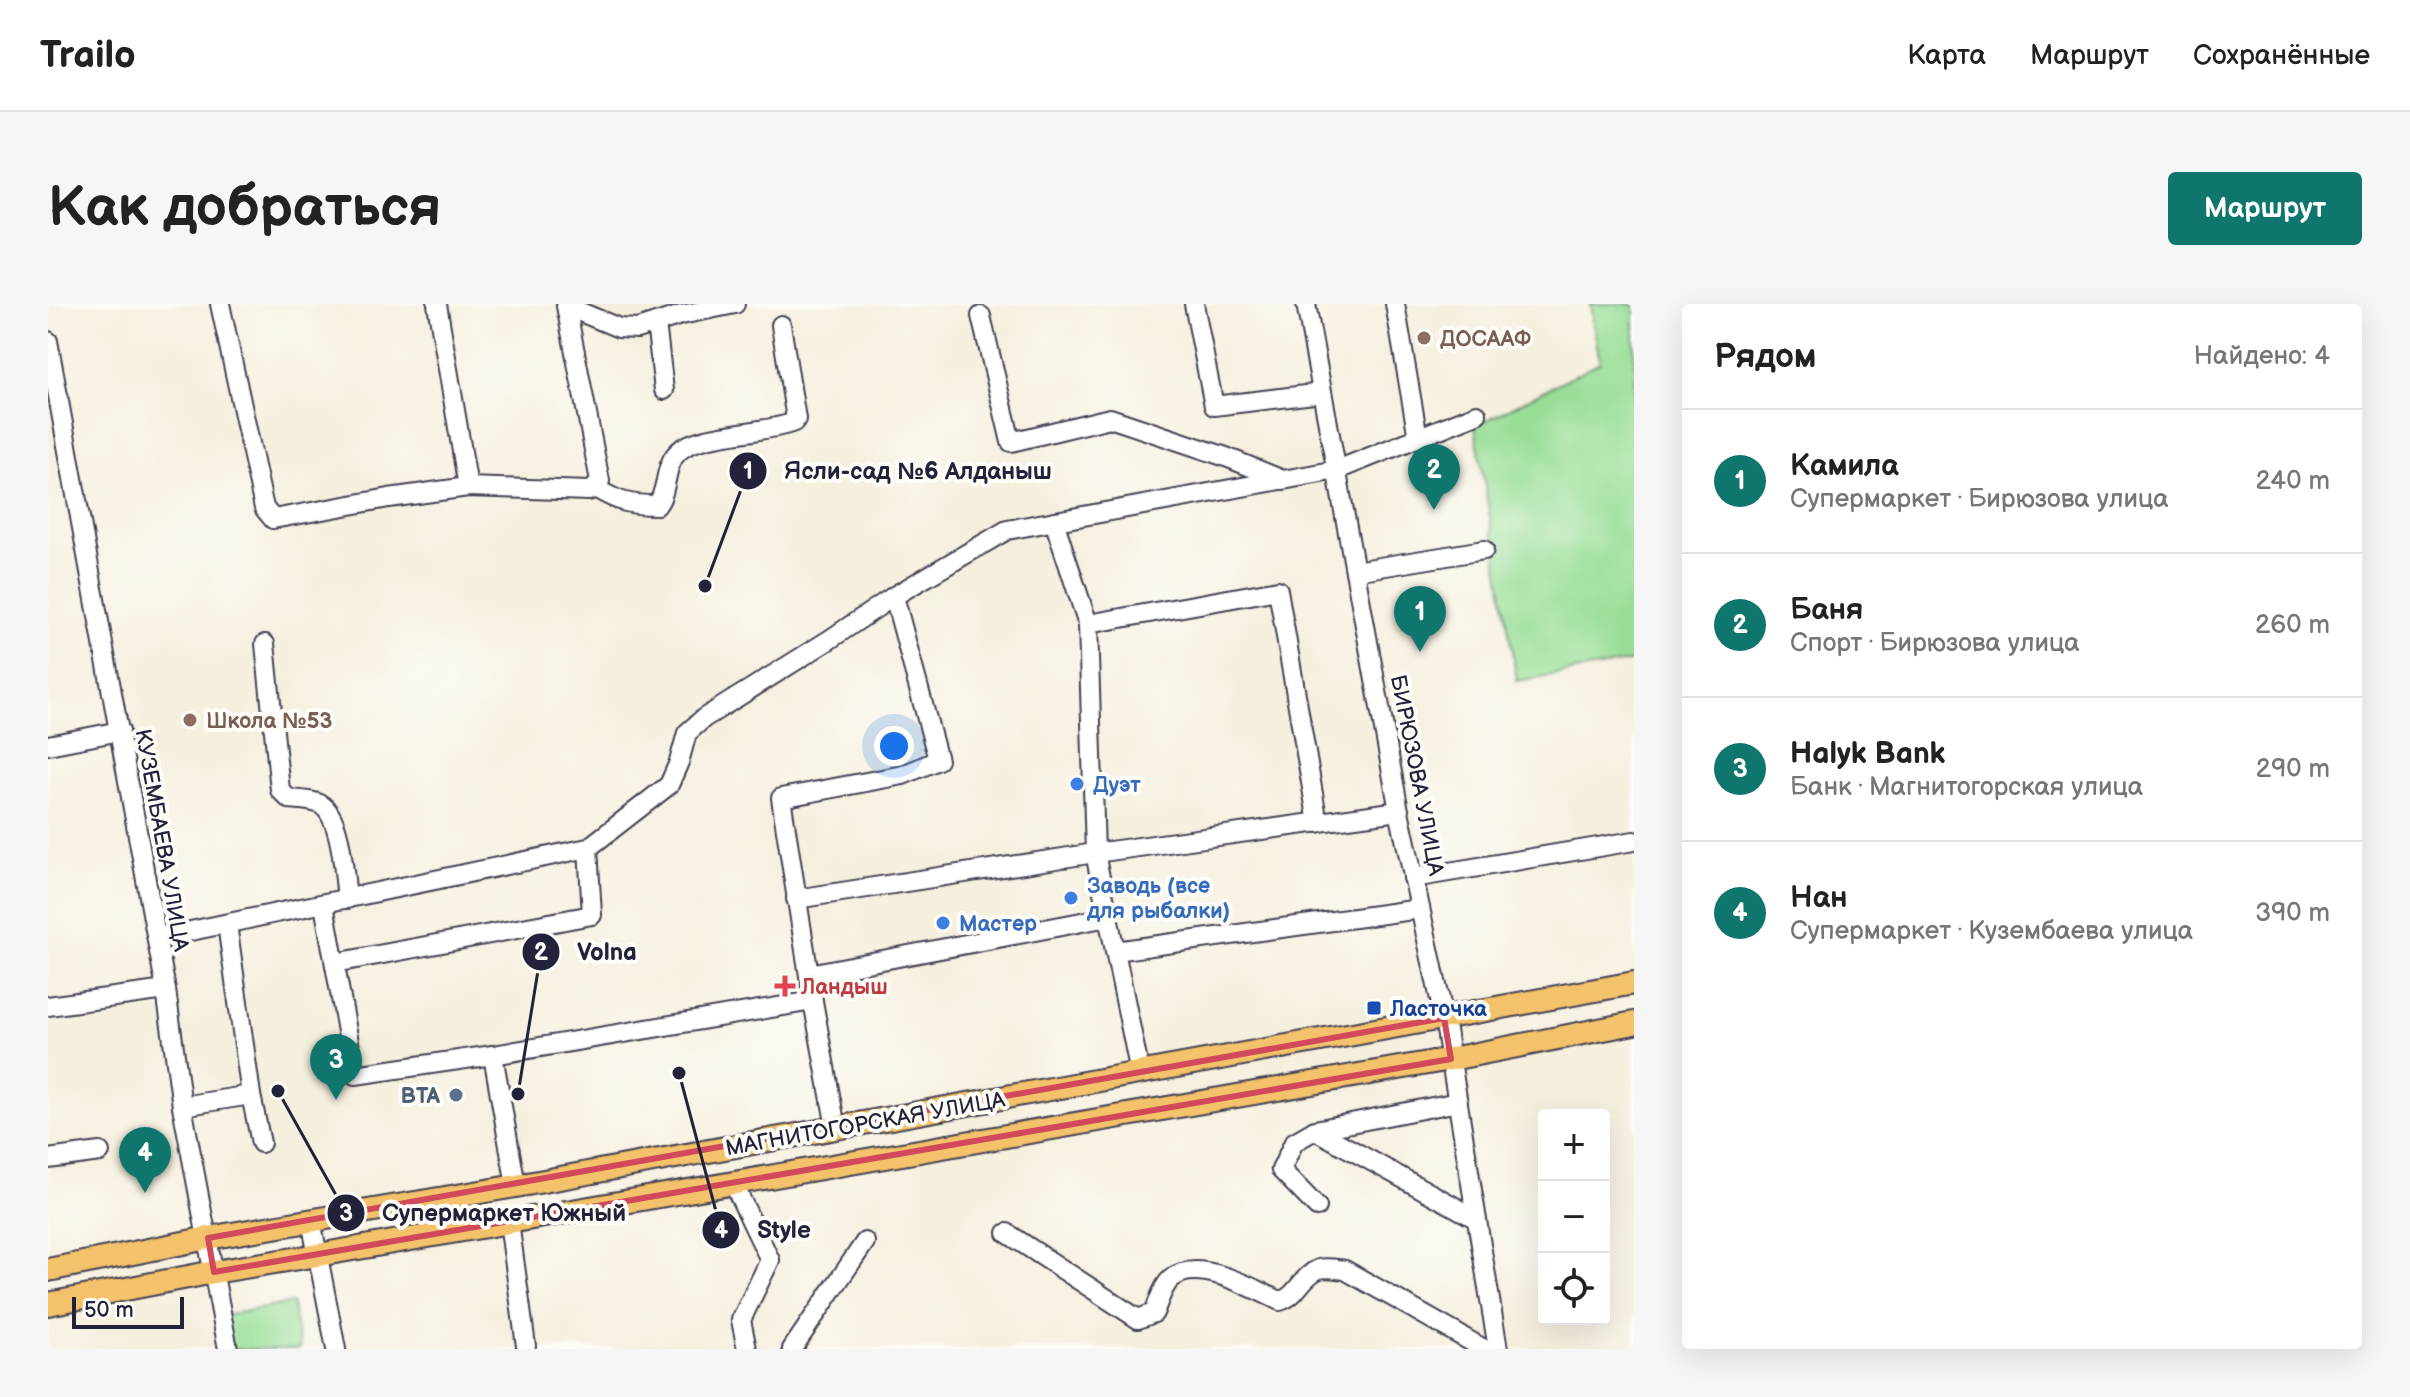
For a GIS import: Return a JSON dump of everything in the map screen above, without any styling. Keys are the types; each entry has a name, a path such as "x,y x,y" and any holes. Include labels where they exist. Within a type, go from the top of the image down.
{"main road":[{"name":"МАГНИТОГОРСКАЯ УЛИЦА","path":"48,1270 208,1238 516,1186 1634,983"},
{"name":"МАГНИТОГОРСКАЯ УЛИЦА","path":"48,1304 214,1272 1451,1059 1634,1023"}],"street":[{"path":"220,304 264,508 273,519 468,487 589,491 595,488 600,481 566,305"},
{"path":"437,304 468,487"},
{"path":"566,305 619,328 637,329 735,304"},
{"path":"1194,304 1214,406 1322,393"},
{"name":"БИРЮЗОВА УЛИЦА","path":"1306,304 1399,811 1451,1059"},
{"path":"1395,304 1418,438"},
{"path":"981,316 1011,442 1110,418 1226,457 1283,480"},
{"path":"656,323 664,390"},
{"path":"595,488 619,502 657,505 677,453 694,443 794,422 781,325"},
{"name":"КУЗЕМБАЕВА УЛИЦА","path":"48,341 157,938 182,1106 228,1349"},
{"path":"157,938 588,848 669,785 687,733 704,718 894,596 1007,530 1337,470 1477,414"},
{"path":"1054,521 1088,624 1095,853 1140,1073"},
{"path":"1355,571 1484,550"},
{"path":"1088,624 1278,590 1318,823"},
{"path":"836,1128 781,798 903,775 938,760 894,596"},
{"path":"265,644 280,790 289,799 322,805 336,823 347,899"},
{"path":"48,745 120,731"},
{"path":"796,899 1399,811"},
{"path":"1413,878 1634,841"},
{"path":"335,963 592,915 588,848"},
{"path":"324,905 355,1075 813,1001"},
{"path":"1115,951 1420,909"},
{"path":"809,974 1108,917"},
{"path":"227,924 251,1095 261,1143"},
{"path":"48,1006 166,990"},
{"path":"493,1055 516,1186"},
{"path":"1451,1059 1498,1349"},
{"path":"182,1106 251,1095"},
{"path":"1317,1207 1281,1170 1294,1142 1315,1130 1458,1102"},
{"path":"1315,1130 1475,1218"},
{"path":"48,1159 100,1152"},
{"path":"733,1183 770,1260 741,1320 747,1349"},
{"path":"311,1220 336,1349"},
{"path":"509,1222 526,1346"},
{"path":"1007,1233 1138,1319 1154,1313 1169,1280 1179,1274 1197,1271 1220,1274 1280,1301 1293,1296 1301,1282 1321,1268 1345,1270 1484,1349"},
{"path":"792,1349 865,1242"}],"highlighted area":[{"path":"1444,1018 1451,1059 214,1272 208,1238"}],"green space":[{"path":"1590,304 1634,304 1634,661 1517,681 1475,426 1600,362"},
{"path":"292,1303 300,1349 231,1349 225,1315"}],"place":[{"name":"ДОСААФ","path":"1424,338"},
{"name":"Баня","path":"1434,510"},
{"name":"Ясли-сад №6 Алданыш","path":"705,586"},
{"name":"Камила","path":"1420,652"},
{"name":"Школа №53","path":"190,720"},
{"name":"Дуэт","path":"1077,784"},
{"name":"Заводь (все для рыбалки)","path":"1071,898"},
{"name":"Мастер","path":"943,923"},
{"name":"Ландыш","path":"785,986"},
{"name":"Ласточка","path":"1374,1008"},
{"name":"Style","path":"679,1073"},
{"name":"Супермаркет Южный","path":"278,1091"},
{"name":"Volna","path":"518,1094"},
{"name":"BTA","path":"456,1095"},
{"name":"Halyk Bank","path":"336,1100"},
{"name":"Нан","path":"145,1193"}]}
